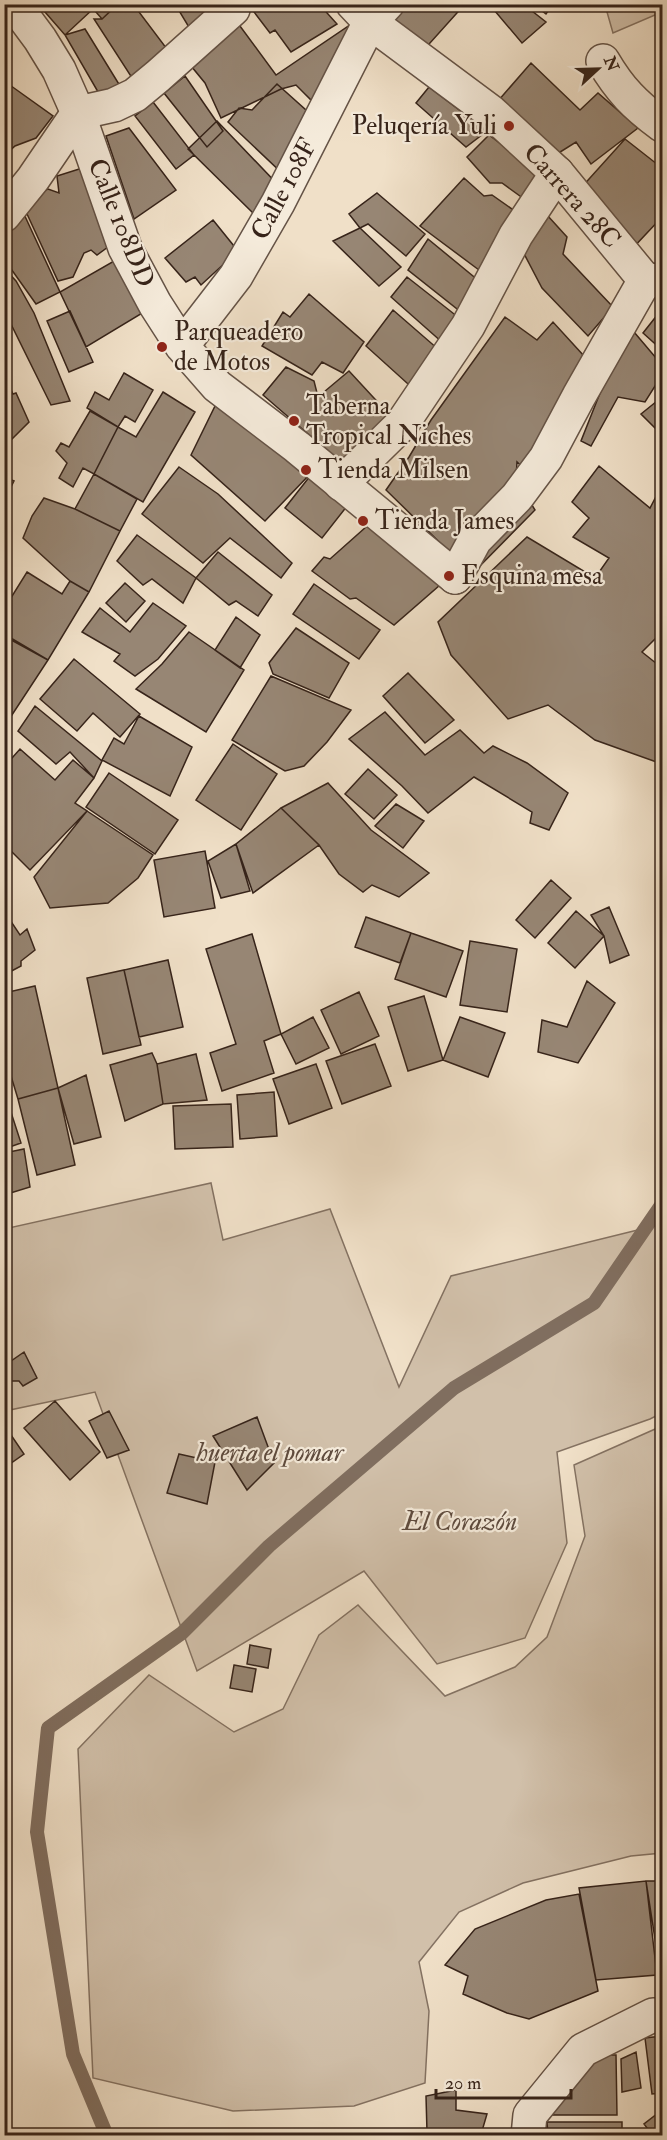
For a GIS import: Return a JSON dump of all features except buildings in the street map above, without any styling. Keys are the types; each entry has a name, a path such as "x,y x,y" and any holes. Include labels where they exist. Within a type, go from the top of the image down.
{"street":[{"name":"Calle 108DD","path":"14,4 59,70 78,113 125,249 155,304 182,346 217,386 297,447 455,577 475,540 518,497 546,458 579,396 654,281"},
{"path":"4,215 33,179 78,113 114,105 135,95 233,9 233,4"},
{"name":"Carrera 28C","path":"370,10 491,112 557,173 654,281"},
{"name":"Calle 108F","path":"182,346 236,276 283,193 370,10"},
{"path":"603,61 618,87 647,114 663,125"},
{"path":"341,484 402,424 468,326 516,235 557,173"},
{"path":"528,2136 530,2115 583,2050 653,2015 663,2014"}],"green space":[{"path":"605,5 662,5 662,12 613,33"},
{"name":"huerta el pomar","path":"211,1183 223,1240 330,1209 399,1387 451,1276 662,1224 662,1413 557,1452 567,1543 525,1638 437,1664 364,1571 197,1671 95,1392 5,1411 4,1229"},
{"path":"662,1426 662,1853 631,1856 523,1883 459,1912 419,1962 429,2011 425,2083 354,2106 233,2111 93,2078 78,1749 149,1675 234,1732 283,1709 319,1635 358,1605 445,1696 515,1667 547,1637 585,1536 574,1465"}],"waterway":[{"path":"107,2136 73,2054 37,1832 48,1728 182,1633 269,1546 454,1388 594,1303 662,1204"}],"place":[{"name":"Peluqería Yuli","path":"509,126"},
{"name":"Parqueadero de Motos","path":"162,347"},
{"name":"Taberna Tropical Niches","path":"294,421"},
{"name":"Tienda Milsen","path":"306,470"},
{"name":"Tienda James","path":"363,521"},
{"name":"Esquina mesa","path":"449,576"}],"park label":[{"name":"El Corazón","path":"460,1522"}]}
